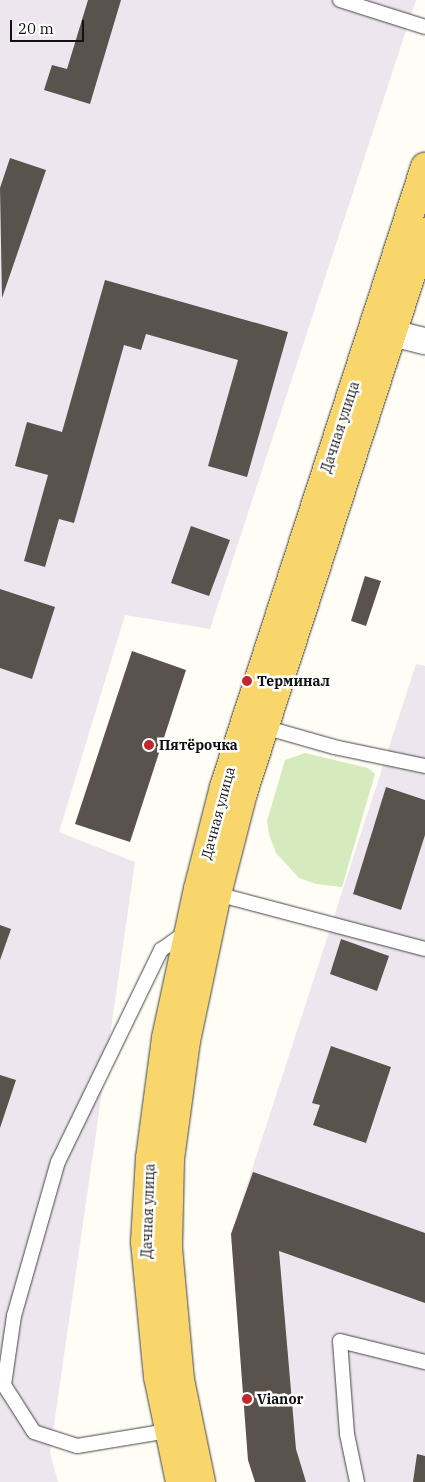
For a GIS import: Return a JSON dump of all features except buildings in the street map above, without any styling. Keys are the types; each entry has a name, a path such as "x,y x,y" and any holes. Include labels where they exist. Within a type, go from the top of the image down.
{"main road":[{"name":"Дачная улица","path":"201,1482 191,1440 173,1323 168,1247 170,1159 208,891 254,724 382,330 425,167"},
{"name":"Дачная улица","path":"382,330 425,232"},
{"name":"Дачная улица","path":"180,1482 168,1431 150,1321 145,1242 150,1158 166,1038 189,930 208,891"}],"street":[{"path":"382,330 425,341"}],"lane":[{"path":"340,0 425,27"},
{"path":"254,724 334,747 425,766"},
{"path":"208,891 425,949"},
{"path":"168,1431 77,1446 34,1432 4,1385 14,1316 58,1162 162,950 189,930"},
{"path":"357,1482 347,1434 340,1341 425,1362"}],"shaded area":[{"path":"0,0 416,0 210,629 125,615 59,832 135,862 50,1453 58,1482 0,1482"},
{"path":"416,664 425,666 425,1482 255,1482 248,1460 231,1234"}],"green space":[{"path":"305,753 368,768 375,774 342,887 316,884 299,878 276,853 269,834 267,821 285,760"}],"place":[{"name":"Терминал","path":"247,681"},
{"name":"Пятёрочка","path":"149,745"},
{"name":"Vianor","path":"247,1399"}]}
